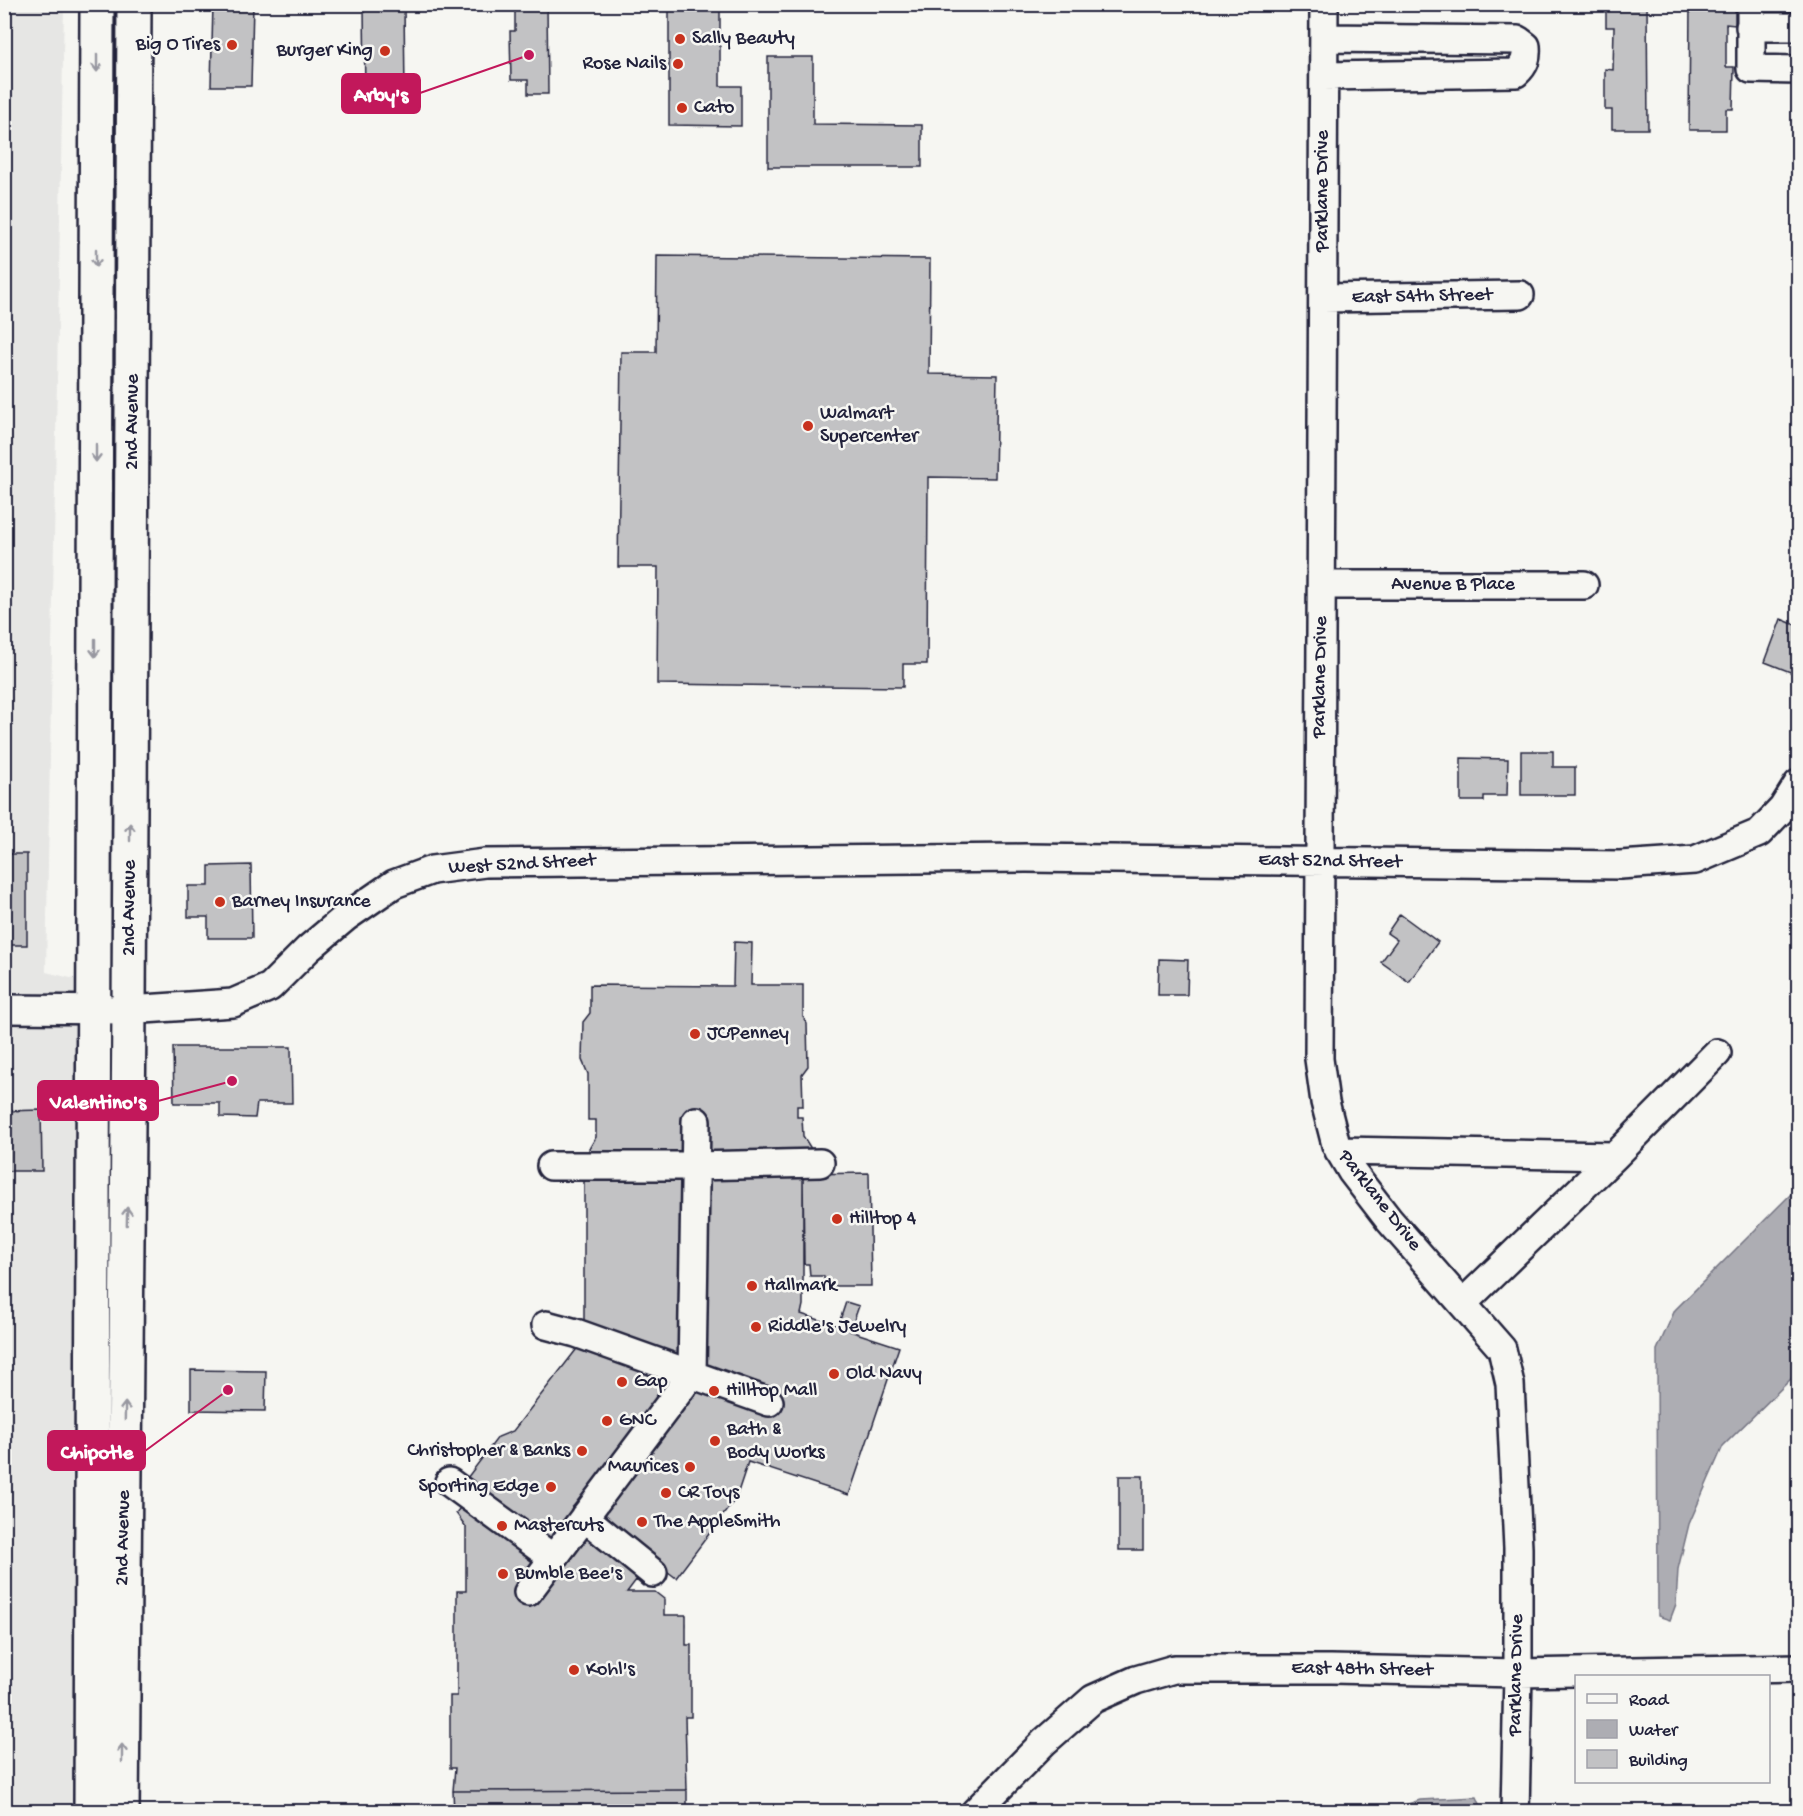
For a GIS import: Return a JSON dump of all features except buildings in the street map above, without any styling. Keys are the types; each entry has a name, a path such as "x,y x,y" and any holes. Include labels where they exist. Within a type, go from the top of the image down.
{"main road":[{"name":"2nd Avenue","path":"91,1812 97,4"},
{"name":"2nd Avenue","path":"122,1812 134,4"}],"street":[{"name":"Parklane Drive","path":"1324,4 1319,1059 1325,1102 1335,1145 1352,1172 1389,1220 1502,1349 1510,1384 1518,1548 1515,1812"},
{"path":"1798,27 1750,16 1751,69 1798,70"},
{"path":"1324,38 1518,40 1526,46 1527,56 1516,73 1324,76"},
{"name":"East 54th Street","path":"1323,298 1520,295"},
{"name":"Avenue B Place","path":"1322,585 1584,585"},
{"name":"East 52nd Street","path":"832,859 1026,858 1620,866 1695,860 1759,833 1783,808 1798,784"},
{"name":"West 52nd Street","path":"4,1009 129,1010 233,1003 270,987 308,949 345,917 394,884 432,870 485,863 832,859"},
{"path":"1463,1303 1615,1156 1717,1053"},
{"path":"528,1592 693,1374 696,1121"},
{"path":"1339,1151 1615,1156"},
{"path":"551,1166 820,1163"},
{"path":"546,1325 576,1333 769,1402"},
{"path":"449,1482 553,1558"},
{"path":"584,1517 653,1573"},
{"name":"East 48th Street","path":"975,1812 1044,1742 1093,1699 1136,1680 1174,1669 1330,1669 1518,1673 1798,1668"}],"shaded area":[{"path":"64,4 46,972 79,980 76,1811 5,1812 4,5"}],"water":[{"path":"1798,1187 1798,1372 1723,1446 1689,1524 1678,1569 1676,1604 1670,1620 1658,1616 1657,1350 1675,1310"},
{"path":"1477,1797 1483,1811 1387,1811 1420,1800"}],"place":[{"name":"Sally Beauty","path":"680,39"},
{"name":"Big O Tires","path":"232,45"},
{"name":"Burger King","path":"385,51"},
{"name":"Arby's","path":"529,55"},
{"name":"Rose Nails","path":"678,64"},
{"name":"Cato","path":"682,108"},
{"name":"Walmart Supercenter","path":"808,426"},
{"name":"Barney Insurance","path":"220,902"},
{"name":"JCPenney","path":"695,1034"},
{"name":"Valentino's","path":"232,1081"},
{"name":"Hilltop 4","path":"837,1219"},
{"name":"Hallmark","path":"752,1286"},
{"name":"Riddle's Jewelry","path":"756,1327"},
{"name":"Old Navy","path":"834,1374"},
{"name":"Gap","path":"622,1382"},
{"name":"Chipotle","path":"228,1390"},
{"name":"Hilltop Mall","path":"714,1391"},
{"name":"GNC","path":"607,1421"},
{"name":"Bath & Body Works","path":"715,1441"},
{"name":"Christopher & Banks","path":"582,1451"},
{"name":"Maurices","path":"690,1467"},
{"name":"Sporting Edge","path":"551,1487"},
{"name":"CR Toys","path":"666,1493"},
{"name":"The AppleSmith","path":"642,1522"},
{"name":"Mastercuts","path":"502,1526"},
{"name":"Bumble Bee's","path":"503,1574"},
{"name":"Kohl's","path":"574,1670"}]}
